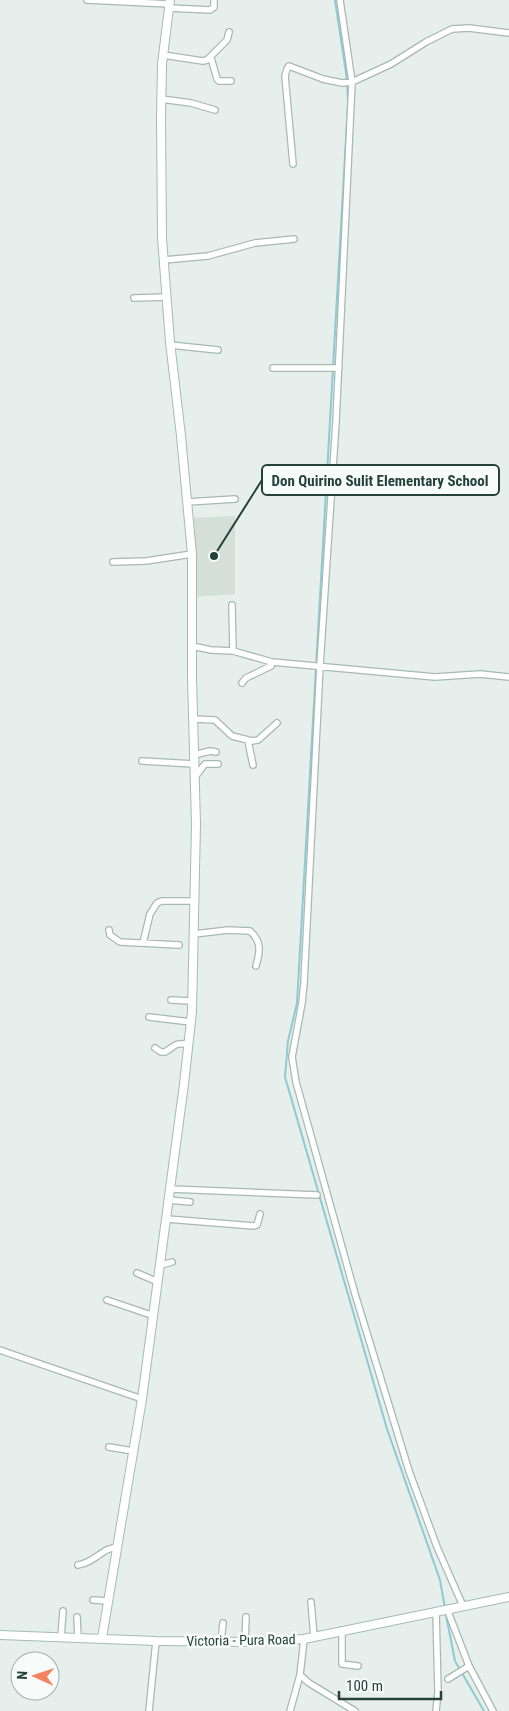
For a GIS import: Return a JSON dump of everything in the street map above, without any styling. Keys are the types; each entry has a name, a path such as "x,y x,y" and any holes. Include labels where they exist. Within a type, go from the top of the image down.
{"street":[{"path":"87,0 169,4 210,10 214,7 214,0"},
{"path":"340,0 352,82 304,983 292,1058 293,1071 340,1241 406,1461 437,1547 463,1606"},
{"path":"102,1638 142,1399 192,1022 196,824 192,554 170,345 162,238 161,99 163,55 169,4"},
{"path":"293,164 285,76 289,66 323,79 342,83 352,82 391,64 426,42 452,29 469,28 509,33"},
{"path":"163,55 202,61 211,58 227,40 229,32"},
{"path":"211,58 217,80 231,81"},
{"path":"161,99 191,103 215,110"},
{"path":"164,260 208,256 255,243 294,239"},
{"path":"134,298 167,297"},
{"path":"170,345 218,350"},
{"path":"273,368 338,368"},
{"path":"187,502 235,499"},
{"path":"113,562 146,561 192,554"},
{"path":"232,606 233,651"},
{"path":"192,646 211,650 233,651 272,662 435,677 480,674 509,677"},
{"path":"242,684 246,678 270,666 272,662"},
{"path":"193,719 215,720 232,736 248,740 258,740 277,723"},
{"path":"248,740 253,765"},
{"path":"194,755 210,751 216,752"},
{"path":"142,761 194,764"},
{"path":"195,777 205,764 218,764"},
{"path":"143,944 150,914 157,903 162,901 194,901"},
{"path":"109,930 110,935 120,942 179,945"},
{"path":"194,934 228,930 250,931 259,943 260,948 256,966"},
{"path":"171,1000 192,1001"},
{"path":"149,1017 192,1022"},
{"path":"155,1048 165,1052 178,1044 189,1044"},
{"path":"171,1189 317,1195"},
{"path":"169,1200 190,1202"},
{"path":"167,1219 254,1226 257,1224 260,1214"},
{"path":"161,1265 172,1262"},
{"path":"137,1273 158,1282"},
{"path":"107,1300 154,1316"},
{"path":"0,1350 142,1399"},
{"path":"108,1447 133,1451"},
{"path":"78,1565 86,1564 105,1551 117,1547"},
{"name":"Victoria - Pura Road","path":"0,1635 221,1642 304,1639 509,1597"},
{"path":"93,1600 108,1601"},
{"path":"311,1602 314,1637"},
{"path":"446,1609 470,1666 493,1711"},
{"path":"61,1637 63,1611"},
{"path":"436,1611 438,1692 436,1711"},
{"path":"77,1617 78,1638"},
{"path":"245,1642 246,1617"},
{"path":"221,1642 223,1623"},
{"path":"342,1630 342,1664 358,1666"},
{"path":"290,1711 300,1675 304,1639"},
{"path":"149,1711 156,1641"},
{"path":"448,1679 470,1666"},
{"path":"300,1675 309,1683 356,1711"}],"shaded area":[{"path":"235,516 235,594 194,597 192,518"}],"waterway":[{"path":"335,0 347,79 348,103 297,1003 288,1041 285,1077 387,1429 440,1580 445,1608"},
{"path":"446,1615 455,1661 484,1711"}],"place":[{"name":"Don Quirino Sulit Elementary School","path":"214,556"}]}
